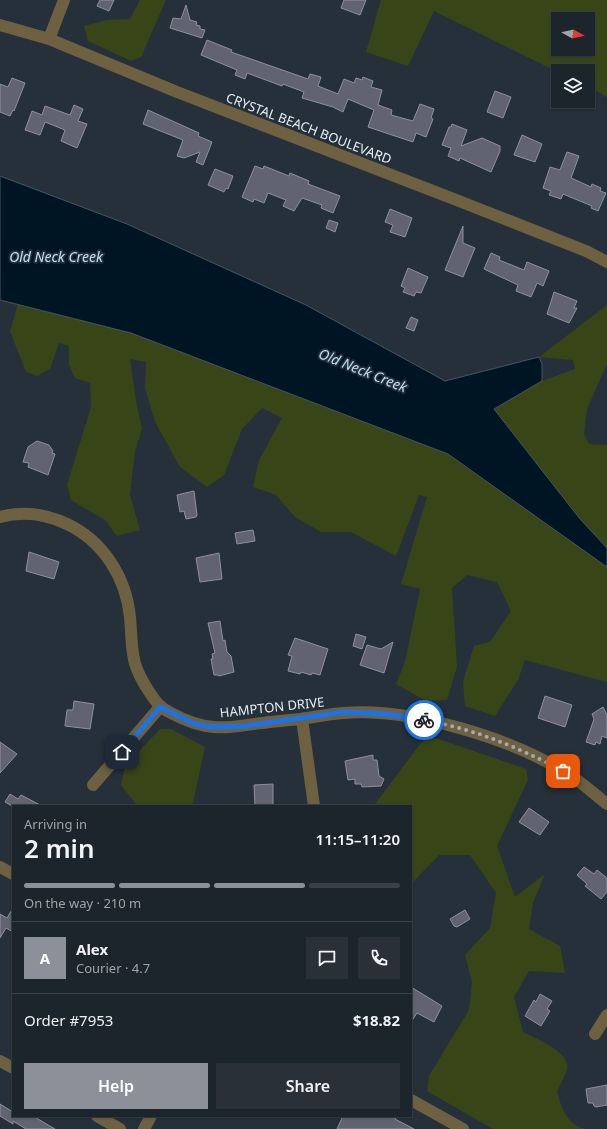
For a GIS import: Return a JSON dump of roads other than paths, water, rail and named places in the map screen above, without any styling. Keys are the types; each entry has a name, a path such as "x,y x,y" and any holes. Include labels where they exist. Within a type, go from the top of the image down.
{"street":[{"path":"49,39 64,0"},
{"name":"CRYSTAL BEACH BOULEVARD","path":"0,25 49,39 177,92 586,251 607,262"},
{"path":"0,517 12,514 26,514 60,521 78,529 100,548 111,562 120,578 130,617 132,656 137,671 160,707 93,785"},
{"name":"HAMPTON DRIVE","path":"160,707 195,724 213,727 229,728 302,719 343,712 386,714 477,732 520,749 571,775 607,804"},
{"path":"302,719 314,805"},
{"path":"0,866 12,873"},
{"path":"595,1034 607,1015"},
{"path":"0,1061 12,1067"},
{"path":"412,1101 462,1129"},
{"path":"99,1117 120,1129"},
{"path":"144,1129 150,1117"}],"water":[{"name":"Old Neck Creek","path":"0,176 127,224 306,305 445,381 539,357 542,364 542,381 494,409 580,519 607,548 607,567 448,454 131,333 0,300"}]}
